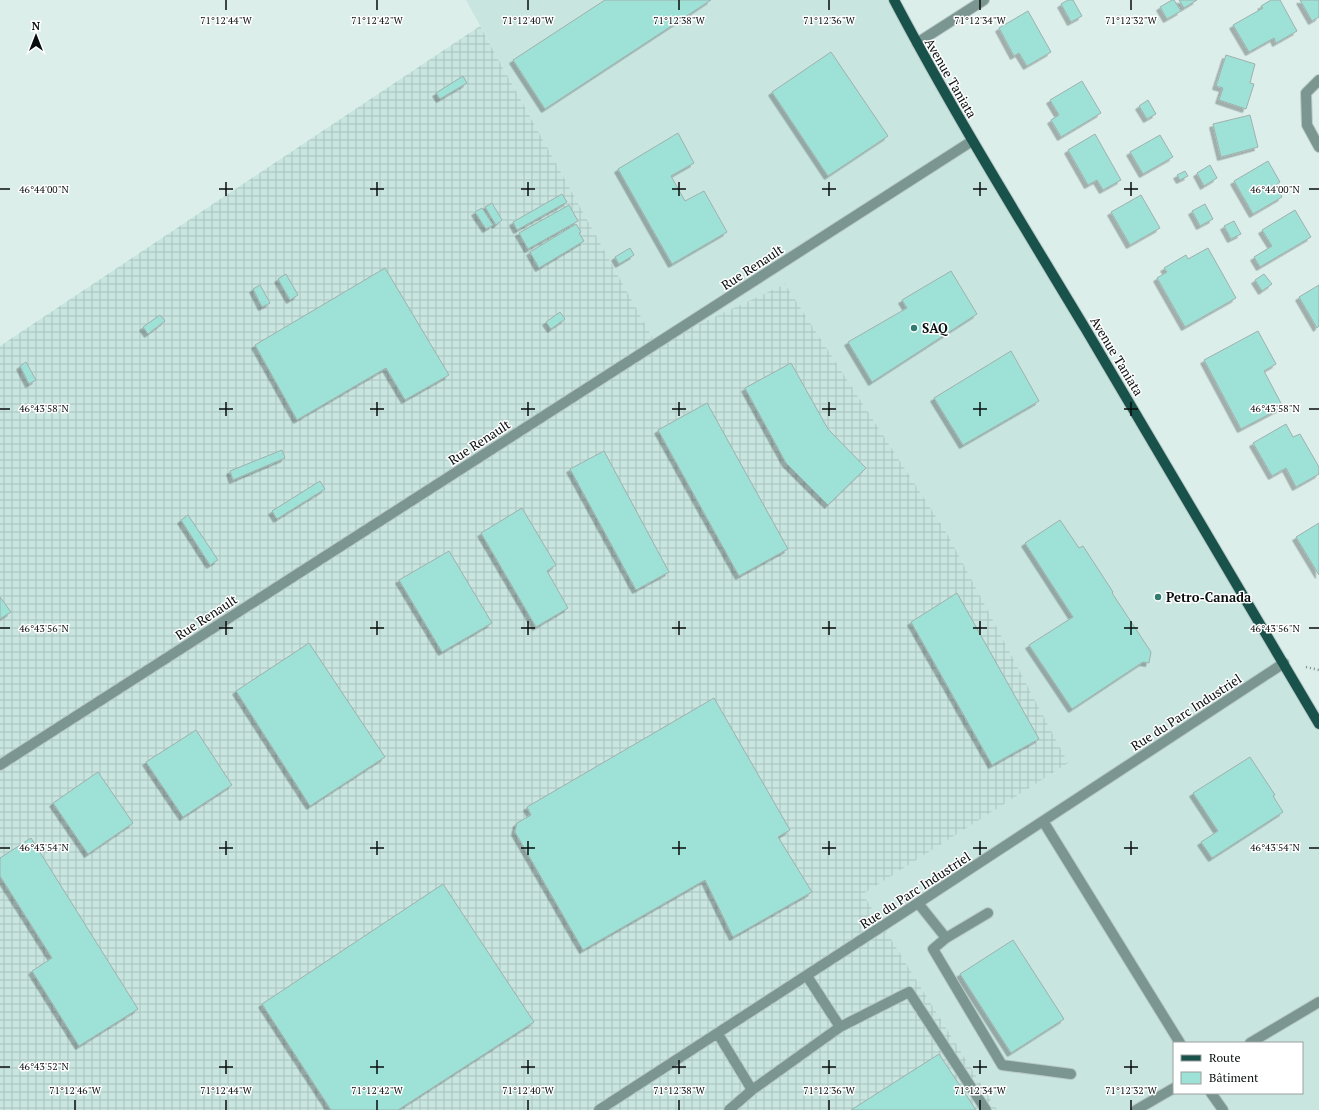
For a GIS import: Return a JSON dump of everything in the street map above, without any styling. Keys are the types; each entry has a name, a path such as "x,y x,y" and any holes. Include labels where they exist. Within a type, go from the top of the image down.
{"main road":[{"name":"Avenue Taniata","path":"894,0 972,140 1204,526 1319,724"}],"street":[{"path":"917,43 984,0"},
{"path":"1319,80 1306,93 1307,125 1319,146"},
{"name":"Rue Renault","path":"0,765 972,140"},
{"name":"Rue du Parc Industriel","path":"599,1110 807,976 1284,663"},
{"path":"1043,821 1179,1042"},
{"path":"918,903 946,938"},
{"path":"988,913 946,938 933,949 1002,1065 1071,1074"},
{"path":"807,976 840,1027"},
{"path":"729,1110 752,1090 840,1027 909,992 986,1110"},
{"path":"1252,1042 1319,1002"},
{"path":"718,1034 752,1090"},
{"path":"1136,1110 1173,1089"},
{"path":"1213,1094 1223,1110"}],"shaded area":[{"path":"466,0 895,0 1319,728 1319,1110 997,1110 863,894 1067,763 948,535 785,284 656,344"},
{"path":"480,26 656,344 785,284 948,535 1068,763 863,894 997,1110 0,1110 0,346"}],"building":[{"path":"605,0 711,0 545,109 513,60"},
{"path":"1068,0 1073,0 1082,16 1071,22 1061,4"},
{"path":"1174,0 1181,11 1167,19 1160,7"},
{"path":"1179,0 1197,0 1184,8"},
{"path":"1271,0 1280,0 1297,31 1276,43 1274,38 1249,52 1233,25 1263,8 1261,6"},
{"path":"1300,0 1319,0 1319,17 1312,21"},
{"path":"1028,11 1051,52 1027,66 1019,53 1014,56 999,28"},
{"path":"831,52 888,136 828,176 772,92"},
{"path":"1226,55 1255,64 1250,83 1254,84 1246,109 1219,100 1223,88 1216,86"},
{"path":"463,76 467,83 440,99 436,93"},
{"path":"1082,81 1101,113 1061,137 1051,120 1059,115 1050,100"},
{"path":"1148,100 1156,114 1147,119 1139,106"},
{"path":"1250,115 1258,147 1221,157 1213,124"},
{"path":"678,133 694,163 671,176 685,201 704,191 727,232 672,264 618,169"},
{"path":"1095,134 1121,180 1103,190 1097,180 1088,185 1068,150"},
{"path":"1160,135 1173,157 1143,174 1130,152"},
{"path":"1268,161 1280,182 1276,185 1282,197 1253,214 1234,181"},
{"path":"1210,165 1217,178 1204,186 1197,173"},
{"path":"1185,171 1188,176 1180,180 1177,175"},
{"path":"562,194 567,202 517,230 513,222"},
{"path":"1141,195 1160,228 1130,245 1111,212"},
{"path":"492,203 502,220 496,225 485,207"},
{"path":"1205,204 1213,219 1200,226 1192,211"},
{"path":"569,205 578,221 528,249 519,233"},
{"path":"482,208 493,225 486,229 475,212"},
{"path":"1295,210 1311,237 1260,267 1254,257 1272,246 1262,230"},
{"path":"1234,221 1241,234 1231,239 1224,226"},
{"path":"576,224 584,241 539,268 530,252"},
{"path":"630,248 634,255 619,264 615,257"},
{"path":"1208,248 1236,298 1185,327 1157,278 1167,272 1164,268 1186,255 1188,259"},
{"path":"385,268 449,375 405,400 386,368 297,420 255,345"},
{"name":"SAQ","path":"951,271 977,314 872,382 848,342 907,308 902,300"},
{"path":"286,274 298,295 290,300 278,279"},
{"path":"1264,274 1272,284 1262,291 1255,280"},
{"path":"260,285 270,303 262,307 253,289"},
{"path":"1319,285 1319,326 1317,328 1299,297"},
{"path":"560,312 565,319 551,329 546,322"},
{"path":"160,315 165,321 148,334 143,327"},
{"path":"1258,331 1276,364 1264,371 1283,407 1241,429 1204,360"},
{"path":"1011,351 1039,401 963,445 934,398"},
{"path":"26,362 36,380 29,384 20,366"},
{"path":"791,363 828,429 866,468 828,505 786,463 745,388"},
{"path":"707,403 788,549 739,576 658,430"},
{"path":"1286,424 1293,437 1300,434 1319,467 1319,474 1296,487 1286,468 1272,476 1253,443"},
{"path":"282,450 285,458 233,480 230,471"},
{"path":"604,451 669,572 636,590 570,469"},
{"path":"320,481 325,489 277,519 272,511"},
{"path":"522,508 556,565 547,571 568,608 536,627 481,533"},
{"path":"188,515 218,560 210,565 181,520"},
{"path":"1060,520 1079,548 1083,546 1151,652 1149,663 1143,662 1072,709 1029,645 1073,617 1025,543"},
{"path":"1319,523 1319,575 1296,537"},
{"path":"449,551 492,623 442,652 399,580"},
{"path":"957,593 1039,739 992,765 911,622"},
{"path":"0,597 11,612 0,619"},
{"path":"309,643 385,757 310,806 236,691"},
{"path":"714,698 790,830 778,837 812,892 733,937 705,880 583,950 515,832 517,823 531,815 527,807"},
{"path":"196,730 232,785 183,817 146,762"},
{"path":"1250,757 1275,795 1273,796 1283,812 1212,858 1201,842 1218,831 1193,793"},
{"path":"98,772 133,823 88,854 53,803"},
{"path":"31,838 138,1009 79,1046 32,971 52,958 0,876 0,858"},
{"path":"443,884 534,1022 398,1110 331,1110 262,1004"},
{"path":"1013,940 1064,1019 1011,1053 960,974"},
{"path":"939,1054 976,1110 851,1110"}],"place":[{"name":"SAQ","path":"914,328"},
{"name":"Petro-Canada","path":"1158,597"}]}
